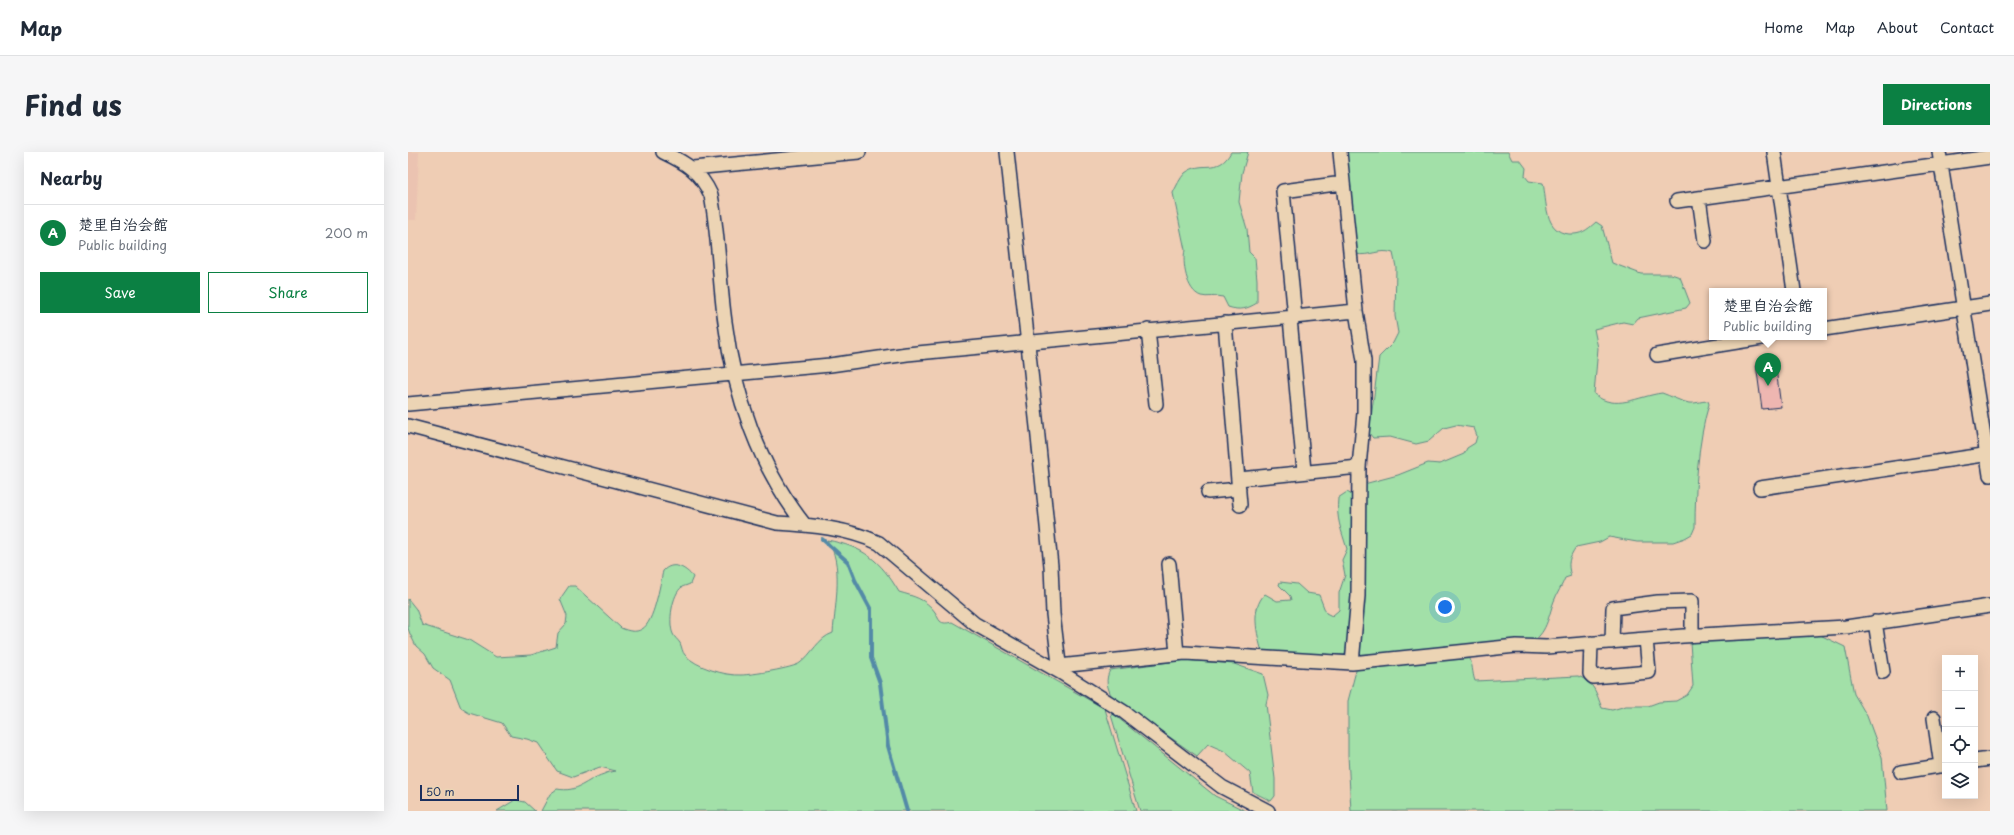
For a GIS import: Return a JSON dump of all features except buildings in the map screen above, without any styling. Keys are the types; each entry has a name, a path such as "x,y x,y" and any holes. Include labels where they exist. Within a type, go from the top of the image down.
{"street":[{"path":"663,152 693,168 706,184 711,195 725,322 734,374 741,400 762,453 787,503 804,524"},
{"path":"693,168 859,152"},
{"path":"1007,152 1037,427 1059,669"},
{"path":"1340,152 1356,312 1364,361 1364,413 1359,467 1358,596 1352,663"},
{"path":"1774,152 1794,288"},
{"path":"1677,202 1779,187 1940,158 1990,157"},
{"path":"1940,158 1989,454 1990,476"},
{"path":"1304,471 1283,191 1343,183"},
{"path":"1699,198 1705,241"},
{"path":"1827,329 1990,304"},
{"path":"408,404 734,374 1148,330 1356,312"},
{"path":"1225,323 1240,505"},
{"path":"1148,330 1156,404"},
{"path":"1657,355 1750,340"},
{"path":"408,426 777,523 804,524 862,535 878,543 975,624 1059,669 1124,712 1222,787 1268,811"},
{"path":"1760,488 1989,454"},
{"path":"1208,492 1304,471 1359,467"},
{"path":"1169,564 1177,654"},
{"path":"1612,642 1613,608 1658,602 1692,601 1692,635"},
{"path":"1059,669 1177,654 1352,663 1516,646 1546,647 1692,635 1846,627 1990,606"},
{"path":"1875,622 1882,672"},
{"path":"1591,643 1590,674 1594,677 1648,672 1646,639"},
{"path":"1934,718 1942,763"},
{"path":"1978,761 1990,759"},
{"path":"1901,772 1942,766"}],"shaded area":[{"path":"408,152 419,152 416,220 408,220"}],"green space":[{"path":"1231,152 1248,152 1242,173 1239,202 1247,229 1249,252 1255,258 1257,280 1257,303 1250,307 1240,309 1228,307 1223,297 1201,296 1192,288 1186,276 1184,262 1185,250 1173,193 1185,173 1198,167 1215,166 1226,159"},
{"path":"1346,152 1508,152 1512,160 1520,160 1526,168 1525,176 1529,181 1543,183 1548,215 1555,228 1561,232 1577,234 1587,230 1596,222 1602,226 1612,263 1641,274 1671,274 1680,277 1690,303 1686,308 1638,318 1633,324 1623,322 1594,329 1598,348 1594,394 1610,402 1627,401 1662,393 1689,403 1708,401 1709,404 1700,449 1695,527 1692,534 1673,542 1637,542 1609,537 1600,542 1576,547 1569,561 1571,576 1565,578 1555,598 1546,625 1540,635 1530,643 1358,659 1364,484 1398,475 1428,463 1440,464 1464,454 1467,448 1475,443 1477,436 1474,428 1456,425 1444,428 1429,441 1416,444 1390,437 1373,438 1369,433 1379,357 1393,343 1398,333 1395,316 1396,267 1393,253 1383,251 1361,255 1356,254"},
{"path":"1347,492 1354,496 1352,590 1347,655 1262,652 1258,637 1256,614 1260,600 1265,594 1277,601 1291,600 1290,596 1279,585 1280,582 1297,584 1307,593 1319,595 1326,613 1332,616 1339,610 1339,593 1345,575 1342,560 1347,549 1338,518 1338,498"},
{"path":"827,540 851,547 870,557 885,571 899,592 928,604 941,622 952,622 1105,709 1136,811 541,811 550,794 557,789 565,790 577,788 597,777 616,771 600,767 573,777 557,771 538,743 511,736 502,723 469,713 461,708 450,680 433,668 425,654 416,646 408,628 408,599 416,609 422,625 469,640 496,657 531,655 556,647 558,633 566,624 567,616 560,599 569,586 575,586 621,628 629,631 637,631 642,629 650,619 656,603 663,571 671,566 679,566 693,577 690,584 682,587 676,596 673,602 671,616 673,634 680,643 685,655 703,667 727,674 746,675 762,673 800,663 819,642 833,633 837,572 832,549"},
{"path":"1818,634 1845,647 1854,694 1867,716 1882,757 1887,811 1351,811 1348,755 1348,701 1357,667 1469,657 1475,681 1578,676 1588,682 1594,689 1602,708 1612,710 1626,706 1648,706 1659,702 1676,701 1687,695 1693,686 1690,642"},
{"path":"1185,660 1234,664 1263,674 1268,695 1266,704 1275,779 1275,796 1271,801 1253,792 1250,773 1224,751 1208,744 1197,756 1112,697 1110,693 1107,680 1110,670"},
{"path":"1112,713 1215,796 1246,811 1140,811 1111,715"},
{"path":"515,800 525,802 535,811 497,811"}],"waterway":[{"path":"822,539 848,562 855,580 871,610 871,658 880,683 888,746 907,811"}],"place":[{"name":"楚里自治会館","path":"1768,386"}]}
